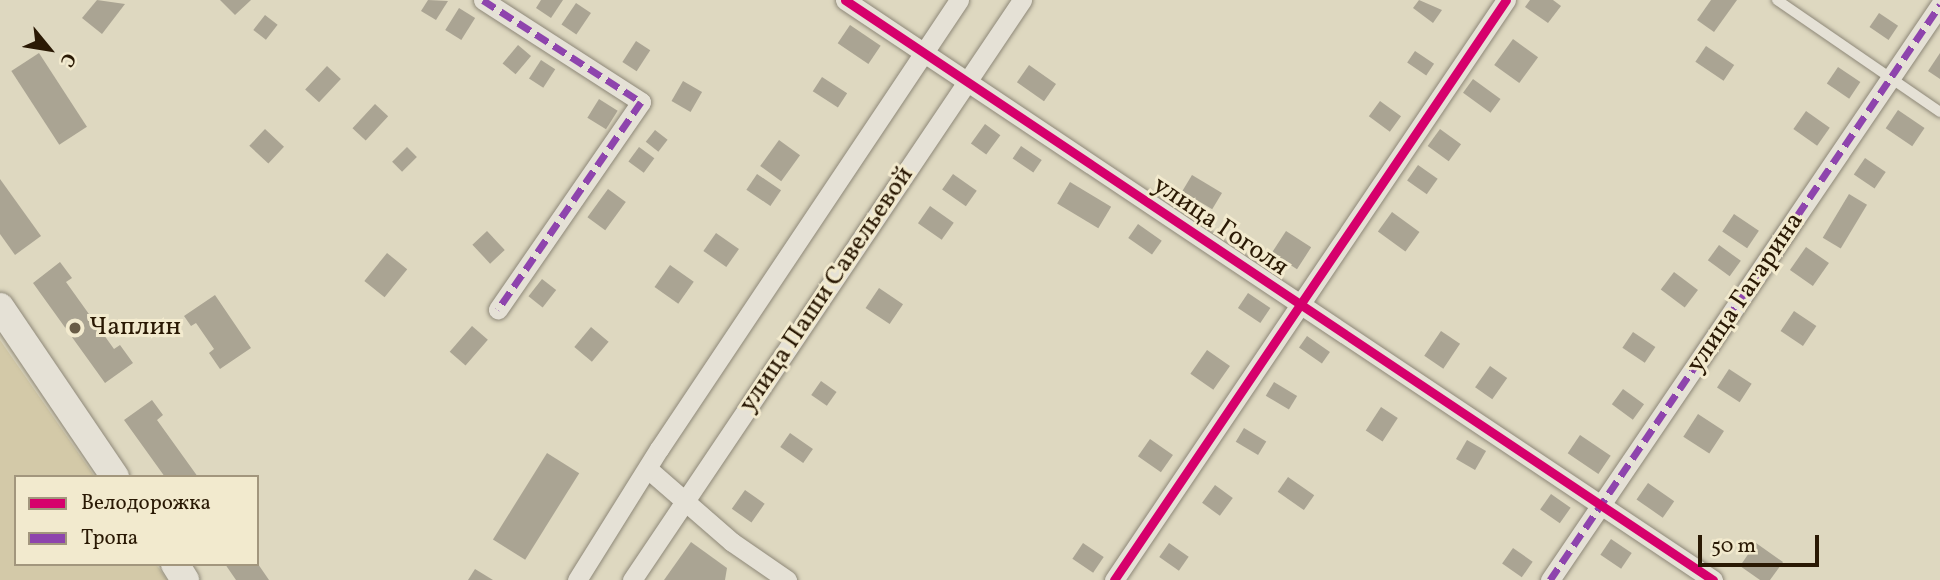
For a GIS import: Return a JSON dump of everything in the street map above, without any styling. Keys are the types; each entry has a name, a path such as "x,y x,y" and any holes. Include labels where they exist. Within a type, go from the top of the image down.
{"street":[{"path":"483,0 641,102 498,309"},
{"name":"улица Гоголя","path":"845,0 922,54 1713,580"},
{"name":"улица Паши Савельевой","path":"577,580 959,0"},
{"name":"улица Паши Савельевой","path":"632,580 1022,0"},
{"path":"1114,580 1506,0"},
{"name":"улица Гагарина","path":"1550,580 1603,507 1940,5"},
{"path":"0,307 115,475"},
{"path":"648,469 732,542 787,580"}],"lane":[{"path":"1777,0 1940,112"}],"shaded area":[{"path":"0,340 94,475 14,475 14,566 157,566 167,580 0,580"}],"building":[{"path":"97,0 125,4 102,34 82,18"},
{"path":"220,0 251,0 235,15"},
{"path":"428,0 448,1 436,20 421,11"},
{"path":"541,0 563,0 551,18 536,8"},
{"path":"1419,0 1442,10 1433,23 1413,8"},
{"path":"1530,0 1553,0 1561,6 1548,23 1525,7"},
{"path":"1711,0 1737,0 1714,32 1697,20"},
{"path":"576,3 591,13 576,35 561,25"},
{"path":"459,8 475,18 461,40 445,30"},
{"path":"1879,13 1898,26 1889,40 1869,27"},
{"path":"265,15 278,25 266,40 253,30"},
{"path":"850,25 881,46 868,64 838,43"},
{"path":"1513,39 1538,57 1519,83 1494,65"},
{"path":"636,41 650,50 637,71 622,62"},
{"path":"518,45 531,56 516,74 503,63"},
{"path":"1706,46 1734,65 1724,81 1695,62"},
{"path":"1415,51 1434,64 1426,75 1407,63"},
{"path":"39,53 87,127 59,145 11,71"},
{"path":"1940,53 1940,79 1928,71"},
{"path":"541,60 555,69 543,88 529,78"},
{"path":"1029,65 1056,84 1044,101 1017,82"},
{"path":"327,66 341,79 319,102 305,89"},
{"path":"1838,67 1860,82 1849,99 1827,84"},
{"path":"822,77 847,93 838,108 813,91"},
{"path":"1473,79 1501,99 1491,113 1463,93"},
{"path":"683,81 702,92 691,112 672,101"},
{"path":"599,99 618,111 606,129 587,118"},
{"path":"1380,101 1401,116 1390,132 1369,116"},
{"path":"375,104 388,116 366,140 352,128"},
{"path":"1898,110 1925,128 1912,146 1886,128"},
{"path":"1806,111 1830,128 1817,146 1793,129"},
{"path":"985,124 1000,135 986,155 971,143"},
{"path":"265,129 284,147 268,164 249,146"},
{"path":"1440,129 1461,144 1449,161 1428,146"},
{"path":"655,130 668,140 658,152 646,142"},
{"path":"779,140 800,155 781,181 760,166"},
{"path":"1021,146 1042,160 1033,172 1013,158"},
{"path":"407,147 417,157 402,172 392,162"},
{"path":"639,147 654,158 644,173 628,162"},
{"path":"1865,158 1886,172 1875,189 1854,175"},
{"path":"1418,165 1438,179 1427,194 1407,181"},
{"path":"757,174 781,190 770,206 746,190"},
{"path":"953,174 977,191 966,206 942,190"},
{"path":"1192,175 1222,193 1212,209 1182,191"},
{"path":"0,179 41,236 15,255 0,234"},
{"path":"1070,182 1111,207 1098,228 1057,203"},
{"path":"608,189 626,202 605,230 587,217"},
{"path":"1849,194 1867,205 1841,249 1823,238"},
{"path":"930,206 954,223 942,240 918,223"},
{"path":"1392,212 1420,232 1405,251 1378,231"},
{"path":"1734,214 1759,231 1747,248 1722,231"},
{"path":"1138,224 1162,241 1152,255 1128,238"},
{"path":"487,231 505,250 490,264 472,245"},
{"path":"1286,231 1311,247 1297,269 1272,253"},
{"path":"716,233 739,249 726,267 703,251"},
{"path":"1719,245 1741,261 1730,276 1708,260"},
{"path":"1806,247 1829,263 1813,286 1790,270"},
{"path":"387,253 407,269 385,297 364,281"},
{"path":"60,262 72,278 66,282 114,349 120,345 133,363 105,383 33,283"},
{"path":"670,265 694,282 678,304 655,287"},
{"path":"1674,272 1698,290 1685,308 1661,290"},
{"path":"542,279 556,290 543,307 528,296"},
{"path":"879,288 903,304 890,324 866,308"},
{"path":"1248,293 1270,308 1260,323 1238,308"},
{"path":"215,295 251,348 220,369 209,353 214,349 196,323 191,326 184,316"},
{"path":"1794,311 1816,326 1803,346 1781,331"},
{"path":"472,326 488,340 466,365 450,352"},
{"path":"591,327 609,342 592,362 574,347"},
{"path":"1441,331 1460,344 1443,369 1424,356"},
{"path":"1633,332 1655,347 1645,363 1622,348"},
{"path":"1307,336 1330,352 1322,364 1299,347"},
{"path":"1207,350 1230,366 1213,390 1190,374"},
{"path":"1490,366 1507,378 1492,399 1475,387"},
{"path":"1729,369 1752,384 1740,402 1717,387"},
{"path":"821,381 837,392 827,406 811,395"},
{"path":"1274,382 1297,396 1289,410 1266,396"},
{"path":"1623,389 1644,404 1633,420 1612,404"},
{"path":"152,400 163,415 157,420 197,475 164,475 124,420"},
{"path":"1381,407 1398,418 1383,441 1366,430"},
{"path":"1698,414 1724,431 1709,454 1683,437"},
{"path":"1244,428 1266,441 1258,455 1236,442"},
{"path":"790,433 813,449 803,463 780,447"},
{"path":"1580,435 1611,456 1598,474 1568,453"},
{"path":"1150,439 1173,455 1161,472 1138,456"},
{"path":"1467,440 1486,451 1475,470 1456,459"},
{"path":"547,453 579,473 525,560 493,540"},
{"path":"1288,477 1314,495 1304,510 1278,492"},
{"path":"1648,483 1674,501 1663,518 1637,499"},
{"path":"1215,485 1233,498 1220,516 1202,503"},
{"path":"745,490 765,504 751,523 732,509"},
{"path":"1551,494 1571,508 1560,523 1540,510"},
{"path":"1611,539 1632,553 1621,569 1600,555"},
{"path":"691,542 727,568 725,580 664,580"},
{"path":"1083,543 1104,557 1093,573 1072,559"},
{"path":"1169,543 1189,557 1179,571 1159,557"},
{"path":"1756,543 1783,562 1770,580 1760,580 1740,566"},
{"path":"1513,548 1533,562 1522,577 1502,564"},
{"path":"259,565 269,580 236,580 226,566"},
{"path":"475,569 493,580 468,580"}],"marked path":[{"path":"483,0 641,102 498,309"},
{"path":"1550,580 1940,5"}],"cycle path":[{"path":"845,0 1713,580"},
{"path":"1114,580 1506,0"}],"place":[{"name":"Чаплин","path":"75,328"}]}
